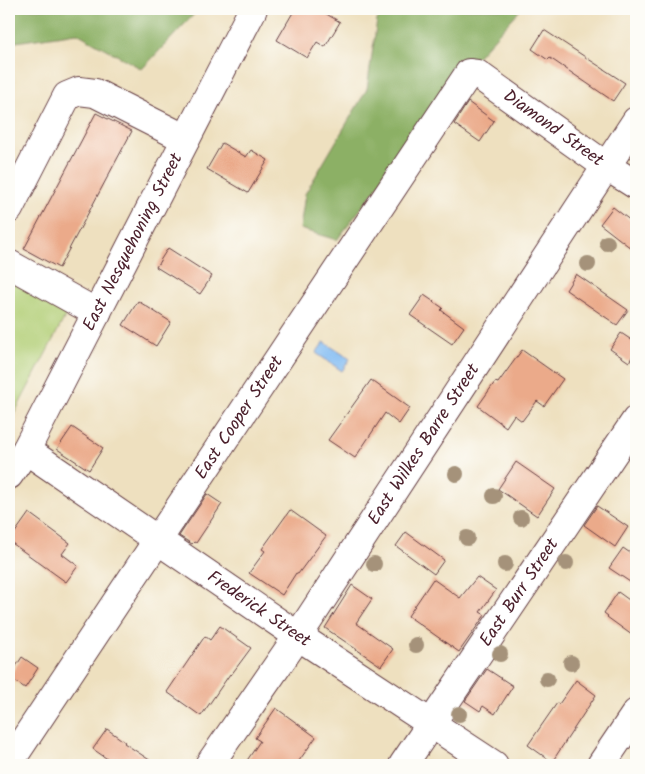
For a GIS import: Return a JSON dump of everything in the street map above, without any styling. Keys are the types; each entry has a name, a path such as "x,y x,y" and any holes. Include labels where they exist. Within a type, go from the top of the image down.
{"street":[{"name":"East Nesquehoning Street","path":"9,475 26,450 253,9"},
{"name":"Diamond Street","path":"469,73 477,74 606,166 636,185"},
{"name":"East Cooper Street","path":"9,763 469,73"},
{"path":"9,209 67,96 79,91 95,92 186,139"},
{"name":"East Wilkes Barre Street","path":"209,765 298,636 636,121"},
{"path":"9,264 97,312"},
{"name":"East Burr Street","path":"403,765 636,420"},
{"name":"Frederick Street","path":"26,450 298,636 494,765"},
{"path":"601,765 636,713"}],"green space":[{"path":"9,9 199,9 142,69 77,33 9,43"},
{"path":"385,9 521,9 475,59 337,240 300,229 305,194 367,89 377,20"},
{"path":"9,280 68,311 9,424"}],"water":[{"path":"324,342 350,359 342,371 316,353"}],"building":[{"path":"295,9 318,9 340,22 325,47 317,42 307,58 277,40"},
{"path":"544,30 625,83 613,101 550,58 548,60 532,49"},
{"path":"468,102 494,121 480,142 454,124"},
{"path":"96,113 132,131 59,268 24,249"},
{"path":"222,143 246,157 251,150 268,160 248,193 207,169"},
{"path":"613,207 636,225 636,252 600,224"},
{"path":"168,248 212,276 200,294 156,267"},
{"path":"576,274 628,310 617,325 566,290"},
{"path":"424,295 443,308 441,310 464,327 452,344 410,315"},
{"path":"138,301 171,322 156,346 123,325"},
{"path":"621,333 636,343 636,350 629,362 610,349"},
{"path":"522,350 563,379 544,406 537,401 522,421 514,415 506,427 478,406 495,382 498,383"},
{"path":"371,380 410,408 399,424 385,413 355,458 328,440"},
{"path":"72,427 103,448 89,470 57,449"},
{"path":"516,462 555,489 537,516 498,489"},
{"path":"207,494 222,504 196,543 192,544 179,536"},
{"path":"597,506 628,527 615,547 584,525"},
{"path":"290,510 326,536 298,574 296,573 282,595 249,573 265,551 262,549"},
{"path":"29,513 70,543 62,554 78,566 66,582 9,541"},
{"path":"406,532 444,560 434,574 396,546"},
{"path":"623,548 636,557 636,586 609,568"},
{"path":"477,577 496,590 480,612 485,615 459,652 408,616 433,579 460,598"},
{"path":"352,585 372,599 356,623 393,649 381,666 325,628"},
{"path":"618,592 636,605 636,638 604,613"},
{"path":"220,626 251,648 230,674 201,716 167,692 205,636 210,640"},
{"path":"22,657 38,668 25,688 9,677"},
{"path":"487,669 513,686 495,714 483,706 480,711 465,701"},
{"path":"576,680 596,695 552,762 528,745 557,703 559,704"},
{"path":"276,708 316,737 296,765 244,765 260,741 255,738"},
{"path":"107,729 157,765 116,765 93,749"}]}
